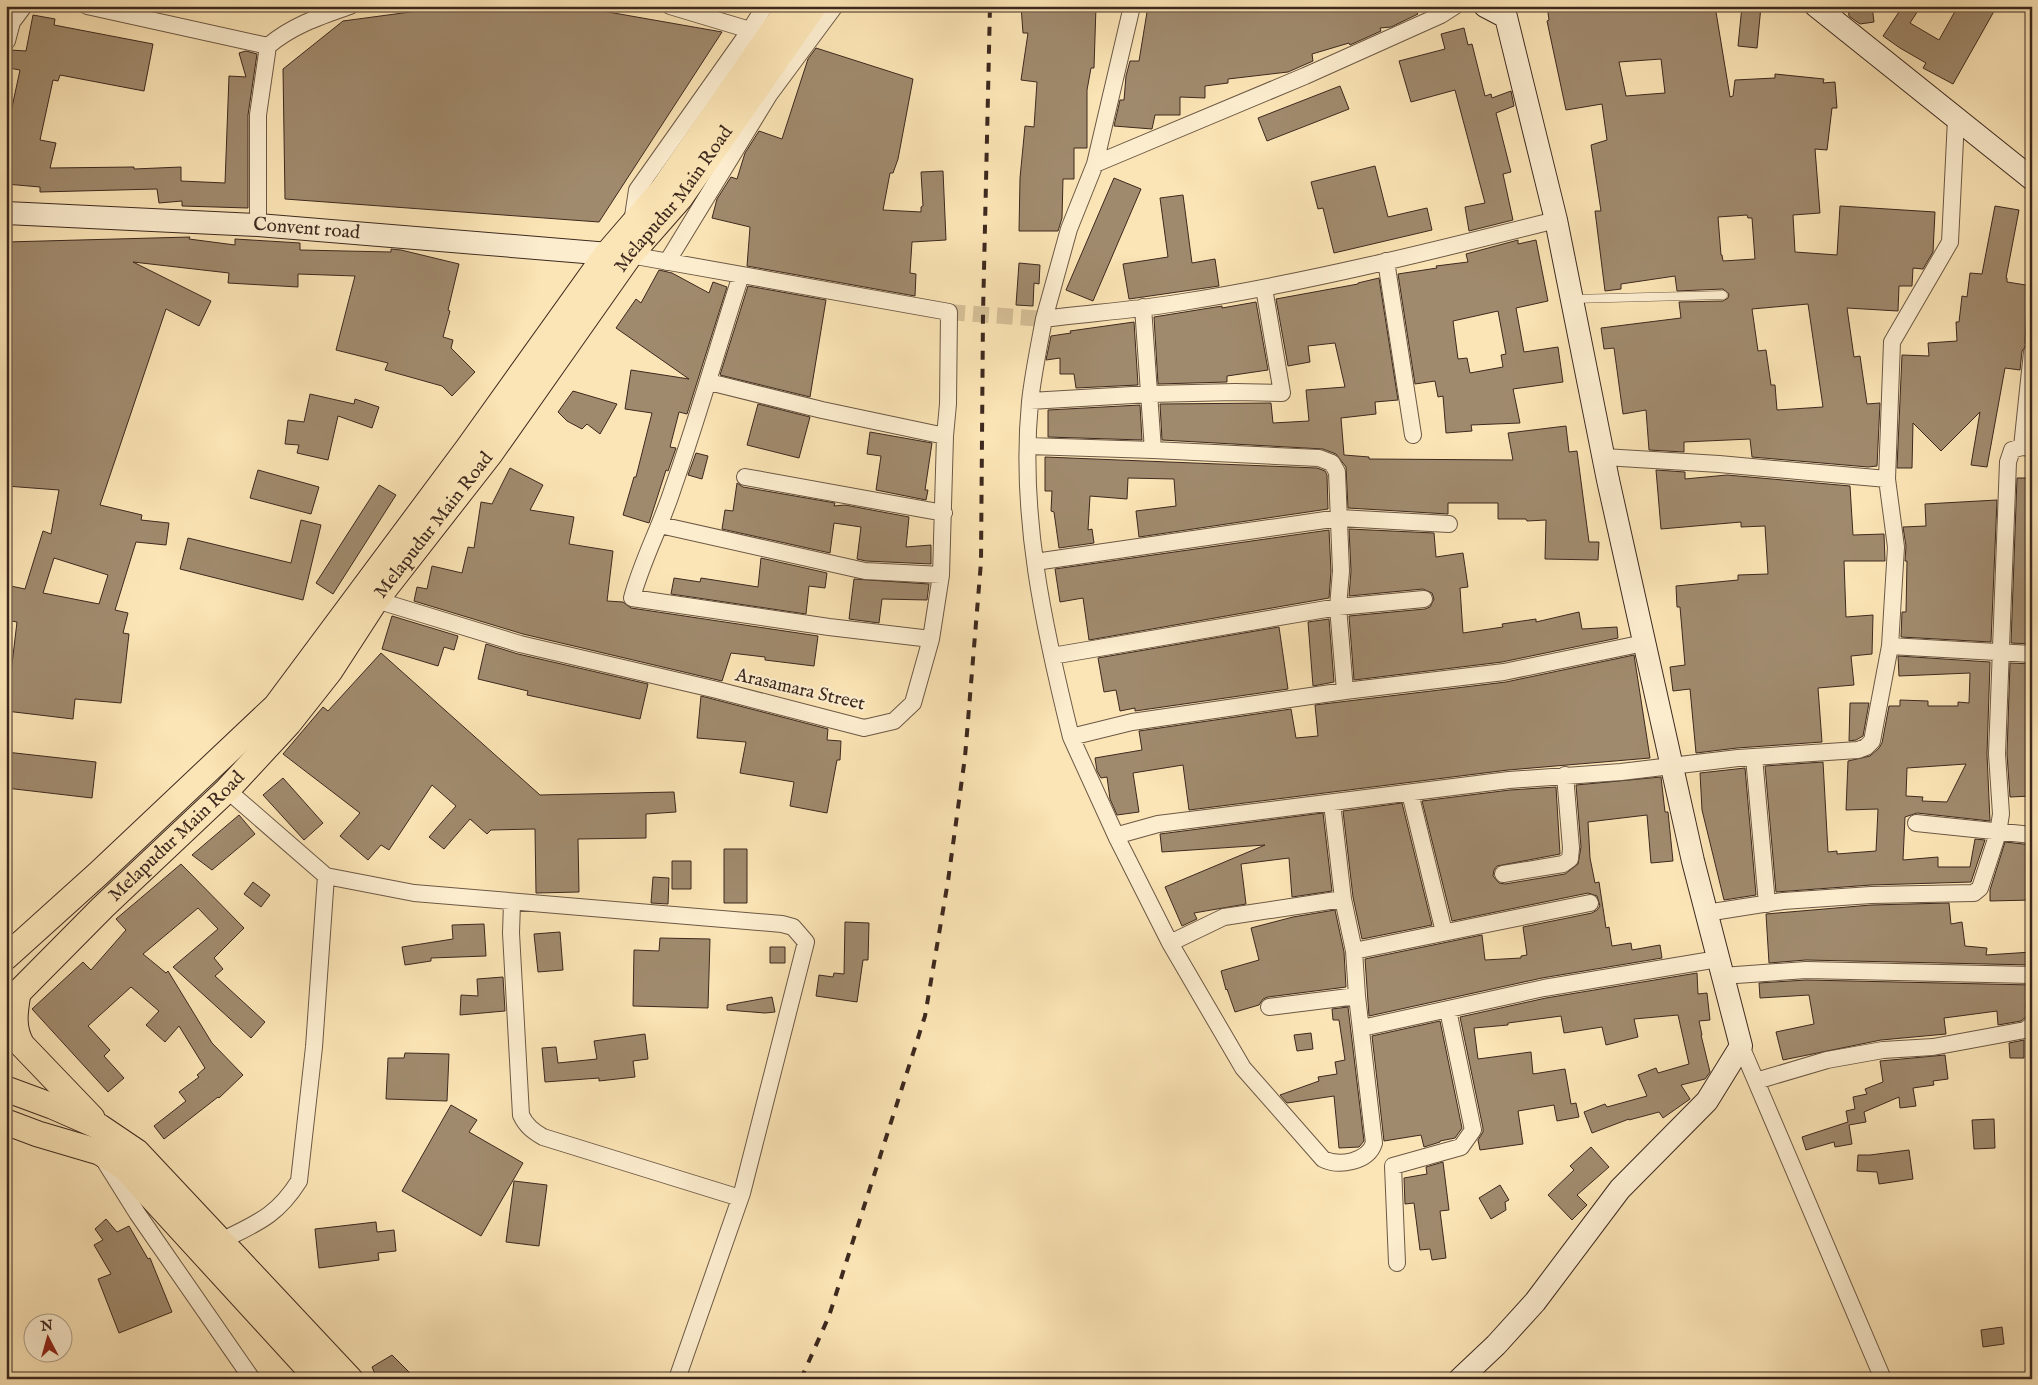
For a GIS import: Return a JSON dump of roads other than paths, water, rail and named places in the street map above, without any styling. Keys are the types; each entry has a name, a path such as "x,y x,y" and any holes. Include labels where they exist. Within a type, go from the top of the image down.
{"main road":[{"name":"Melapudur Main Road","path":"12,999 103,906 227,790 289,723 324,678 376,600 490,454 618,255 631,227 663,189 790,6"},
{"name":"Melapudur Main Road","path":"6,956 105,867 276,706 468,448 618,255 680,198 814,6"},
{"path":"12,999 14,1022 22,1045 100,1127"},
{"path":"6,1089 100,1127 137,1152 350,1379"},
{"path":"6,1122 38,1134 99,1152 124,1167 318,1379"},
{"path":"6,1134 38,1134"}],"street":[{"path":"7,41 12,22 24,6"},
{"path":"87,6 268,46"},
{"path":"258,225 258,115 268,46 279,37 311,19 350,6"},
{"path":"670,6 750,30"},
{"path":"631,227 636,190 765,6"},
{"path":"667,262 769,96 835,6"},
{"path":"1132,6 1095,164 1069,229 1044,319 1030,401 1028,446 1030,536 1052,656 1071,737 1117,838 1170,943 1243,1068 1323,1159 1331,1163 1340,1164 1365,1156 1372,1151 1374,1143 1357,996 1354,951 1343,899 1332,803"},
{"path":"1095,164 1305,76 1441,15 1455,6"},
{"path":"1485,6 1507,12 1556,220 1644,643 1706,914 1741,1046 1883,1379"},
{"path":"1816,6 2032,179"},
{"path":"1117,838 1122,834 1158,824 1509,780 1621,772 1754,757 1858,750 1866,747 1872,741 1890,646 1896,547 1887,479 1892,342 1950,242 1956,119"},
{"name":"Convent road","path":"6,213 258,225 618,255"},
{"path":"1044,319 1182,302 1264,288 1556,220"},
{"path":"618,255 741,275 709,382 660,525 636,580 632,598 931,640"},
{"path":"1386,261 1404,367 1413,435"},
{"name":"Arasamara Street","path":"376,600 520,644 717,690 864,728 894,721 913,704 931,640 941,575 944,513 944,436 948,404 949,312 741,275"},
{"path":"1030,401 1150,394 1282,393 1264,288"},
{"path":"1143,307 1153,450"},
{"path":"1706,914 1767,904 1871,895 1974,894 1980,888 1998,833 2001,814 1998,734 2008,462 2012,450 2027,447 2032,352"},
{"path":"709,382 822,410 944,436"},
{"path":"1028,446 1320,458 1332,463 1337,472 1341,572 1338,607 1346,691"},
{"path":"1604,457 1719,464 1887,479"},
{"path":"745,477 944,513"},
{"path":"1035,562 1338,518 1449,524"},
{"path":"660,525 865,571 941,575"},
{"path":"1052,656 1338,607 1424,599"},
{"path":"1071,737 1132,722 1346,691 1504,672 1644,643"},
{"path":"1890,646 2032,654"},
{"path":"1754,757 1767,904"},
{"path":"1502,874 1563,864 1570,859 1571,848 1564,775"},
{"path":"227,790 326,876 414,893 512,903 602,908 782,924 793,928 806,942 740,1198 677,1379"},
{"path":"1410,793 1444,932"},
{"path":"1916,823 1998,833 2032,835"},
{"path":"221,1241 270,1216 289,1198 299,1181 314,1047 326,876"},
{"path":"1170,943 1224,917 1343,899"},
{"path":"512,903 511,933 521,1106 525,1124 534,1132 543,1136 740,1198"},
{"path":"1354,951 1590,903"},
{"path":"1362,1028 1544,988 1720,967 2032,975"},
{"path":"1269,1007 1357,996"},
{"path":"1397,1263 1393,1166 1461,1147 1473,1130 1448,1010"},
{"path":"1756,1081 1827,1060 1883,1050 1933,1047 2025,1030 2032,1025"},
{"path":"1460,1379 1496,1345 1535,1302 1620,1189 1707,1101 1741,1046"},
{"path":"99,1152 137,1213 252,1379"}],"lane":[{"path":"1571,299 1723,295"}],"tunnel":[{"path":"949,312 1044,319"}],"railway":[{"path":"801,1379 829,1316 925,1016 948,881 965,757 981,562 983,314 990,6"}]}
